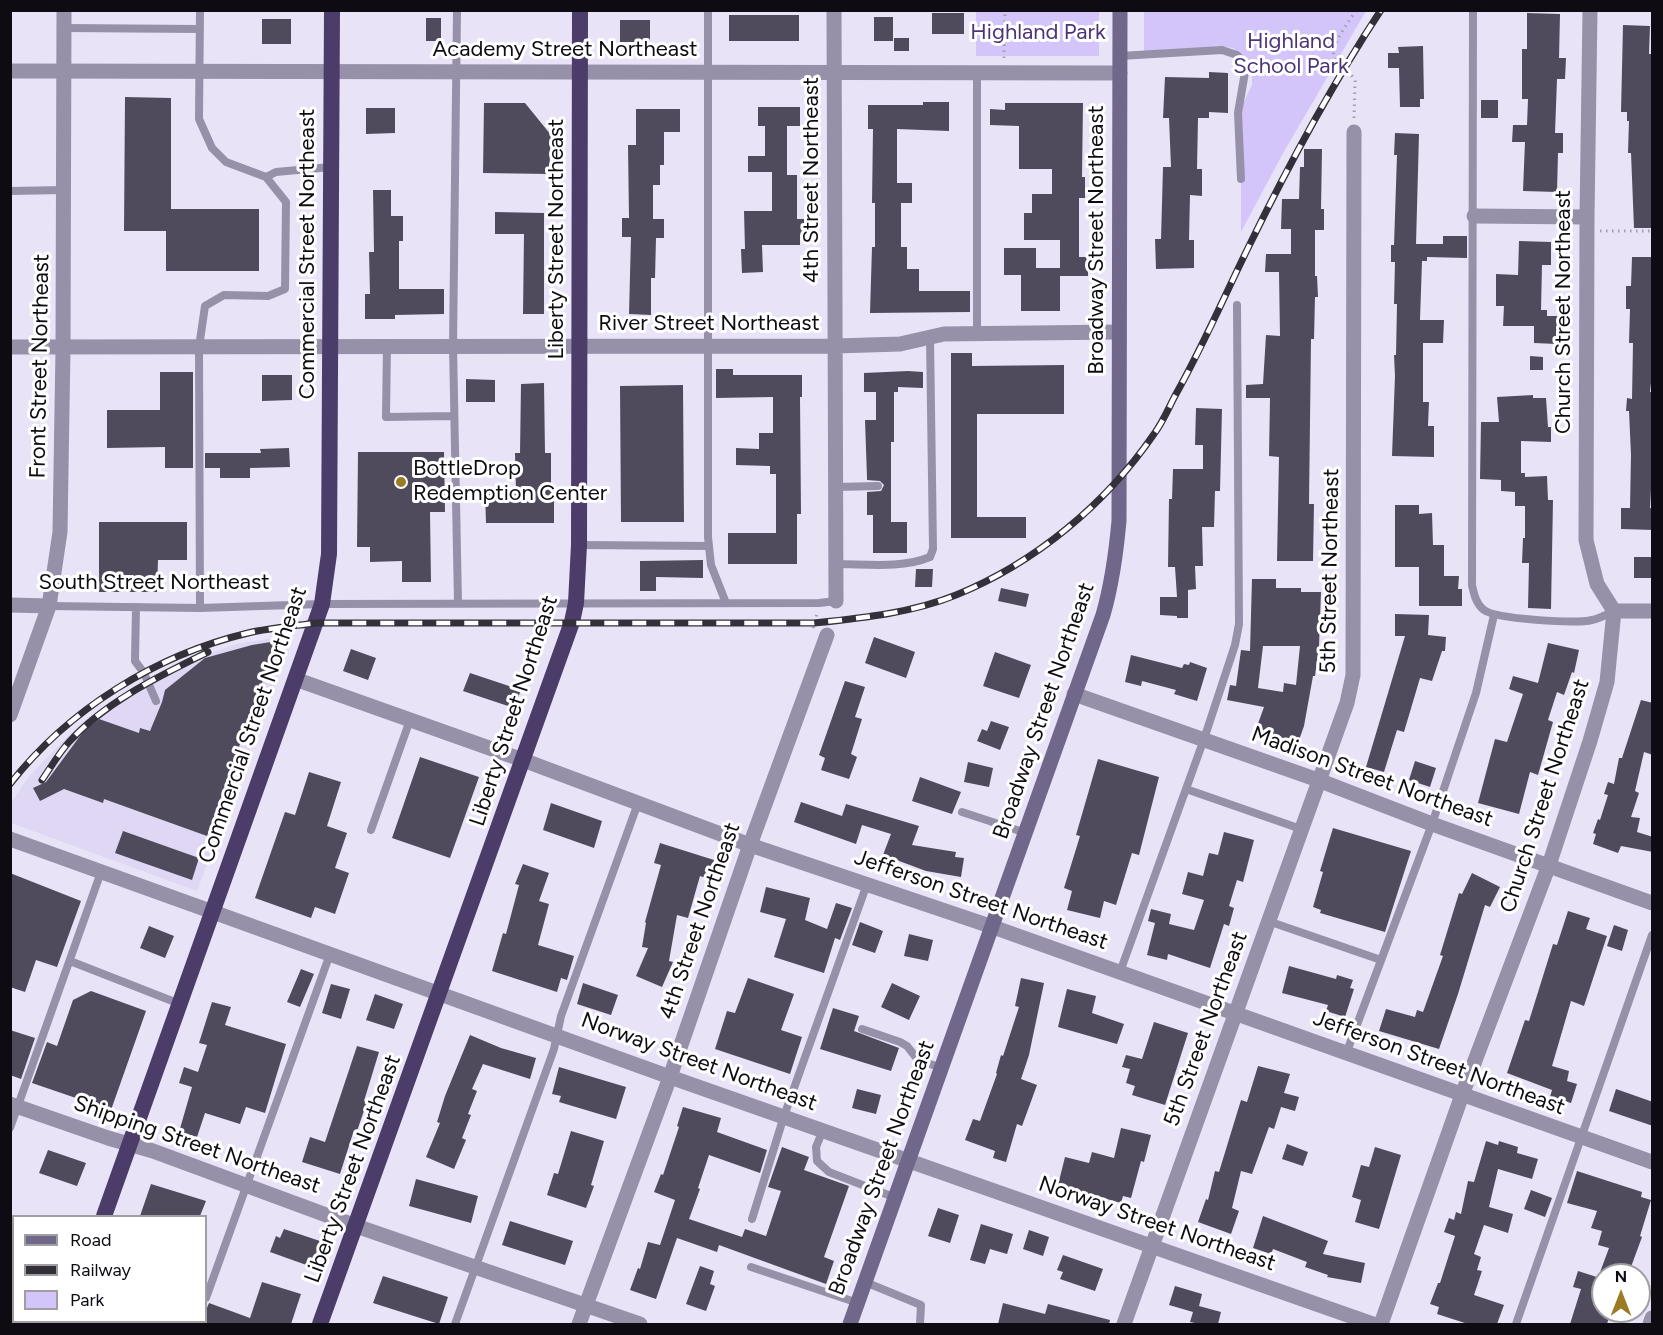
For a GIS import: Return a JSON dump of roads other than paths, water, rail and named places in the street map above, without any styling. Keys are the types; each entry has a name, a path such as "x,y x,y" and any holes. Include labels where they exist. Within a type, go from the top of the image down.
{"highway":[{"name":"Commercial Street Northeast","path":"104,1215 322,604 329,554 332,10"},
{"name":"Liberty Street Northeast","path":"321,1324 572,622 576,603 579,545 580,10"}],"main road":[{"name":"Broadway Street Northeast","path":"850,1324 1103,615 1116,558 1119,521 1120,10"}],"street":[{"name":"Front Street Northeast","path":"10,715 49,606 60,532 64,10"},
{"name":"4th Street Northeast","path":"834,10 836,601"},
{"name":"Church Street Northeast","path":"1381,1324 1462,1095 1549,865 1607,682 1614,611 1597,584 1586,540 1590,10"},
{"name":"Academy Street Northeast","path":"10,71 1120,73"},
{"name":"5th Street Northeast","path":"1124,1324 1347,703 1353,675 1354,132"},
{"path":"1474,216 1587,224"},
{"name":"River Street Northeast","path":"10,347 836,346 900,344 944,334 1119,332"},
{"name":"South Street Northeast","path":"10,605 49,606"},
{"path":"1614,611 1653,611"},
{"name":"4th Street Northeast","path":"579,1324 670,1077 750,845 827,635"},
{"name":"Jefferson Street Northeast","path":"295,680 523,760 750,845 993,927 1653,1162"},
{"name":"Madison Street Northeast","path":"1074,694 1318,780 1432,824 1653,903"},
{"name":"Norway Street Northeast","path":"10,839 670,1077 1374,1324"},
{"name":"Shipping Street Northeast","path":"15,1105 640,1324"},
{"path":"1650,1324 1653,1318"}],"lane":[{"path":"200,10 199,119 212,148 226,162 266,177 286,202 285,289 268,296 224,295 205,306 199,347 200,608"},
{"path":"457,10 453,416 458,603"},
{"path":"708,10 709,546 711,565 726,603"},
{"path":"1473,10 1472,585 1475,598 1481,609 1494,615 1573,621 1592,620 1614,611"},
{"path":"64,28 200,29"},
{"path":"1120,56 1222,50 1237,55 1243,61 1245,72 1238,113 1241,179"},
{"path":"977,72 977,334"},
{"path":"266,177 276,172 331,167"},
{"path":"10,191 64,190"},
{"path":"1120,972 1204,739 1235,645 1240,607 1238,305"},
{"path":"836,564 895,564 920,561 930,557 933,549 930,337"},
{"path":"387,346 386,417 453,416"},
{"path":"836,487 878,486"},
{"path":"579,545 709,546"},
{"name":"South Street Northeast","path":"49,606 200,608 322,604 819,603 836,601"},
{"path":"136,607 135,661 144,673 156,701"},
{"path":"1346,1054 1432,824 1476,693 1494,615"},
{"path":"371,830 410,720"},
{"path":"1186,789 1301,829"},
{"path":"455,1324 554,1049 561,1016 638,803"},
{"path":"962,812 1026,833"},
{"path":"10,1128 15,1105 101,872"},
{"path":"752,1219 784,1116 867,884"},
{"path":"1268,921 1381,960"},
{"path":"1516,1324 1653,935"},
{"path":"207,1293 330,954"},
{"path":"70,961 180,1004"},
{"path":"862,1029 900,1042 907,1046 918,1060 942,1068"},
{"path":"823,1130 816,1147 817,1161 823,1167 829,1172 896,1198"},
{"path":"752,1267 858,1303"},
{"path":"866,1282 921,1305 920,1324"}],"railway":[{"path":"10,784 59,732 87,709 117,689 180,655 248,633 316,623 814,623 868,617 922,606 956,595 1014,566 1067,529 1091,507 1135,460 1157,429 1195,358 1294,157 1327,97 1381,10"},
{"path":"42,780 69,742 100,714 134,691 208,652"}],"place":[{"name":"BottleDrop Redemption Center","path":"401,482"}],"park label":[{"name":"Highland Park","path":"1038,33"},
{"name":"Highland School Park","path":"1291,54"}]}
